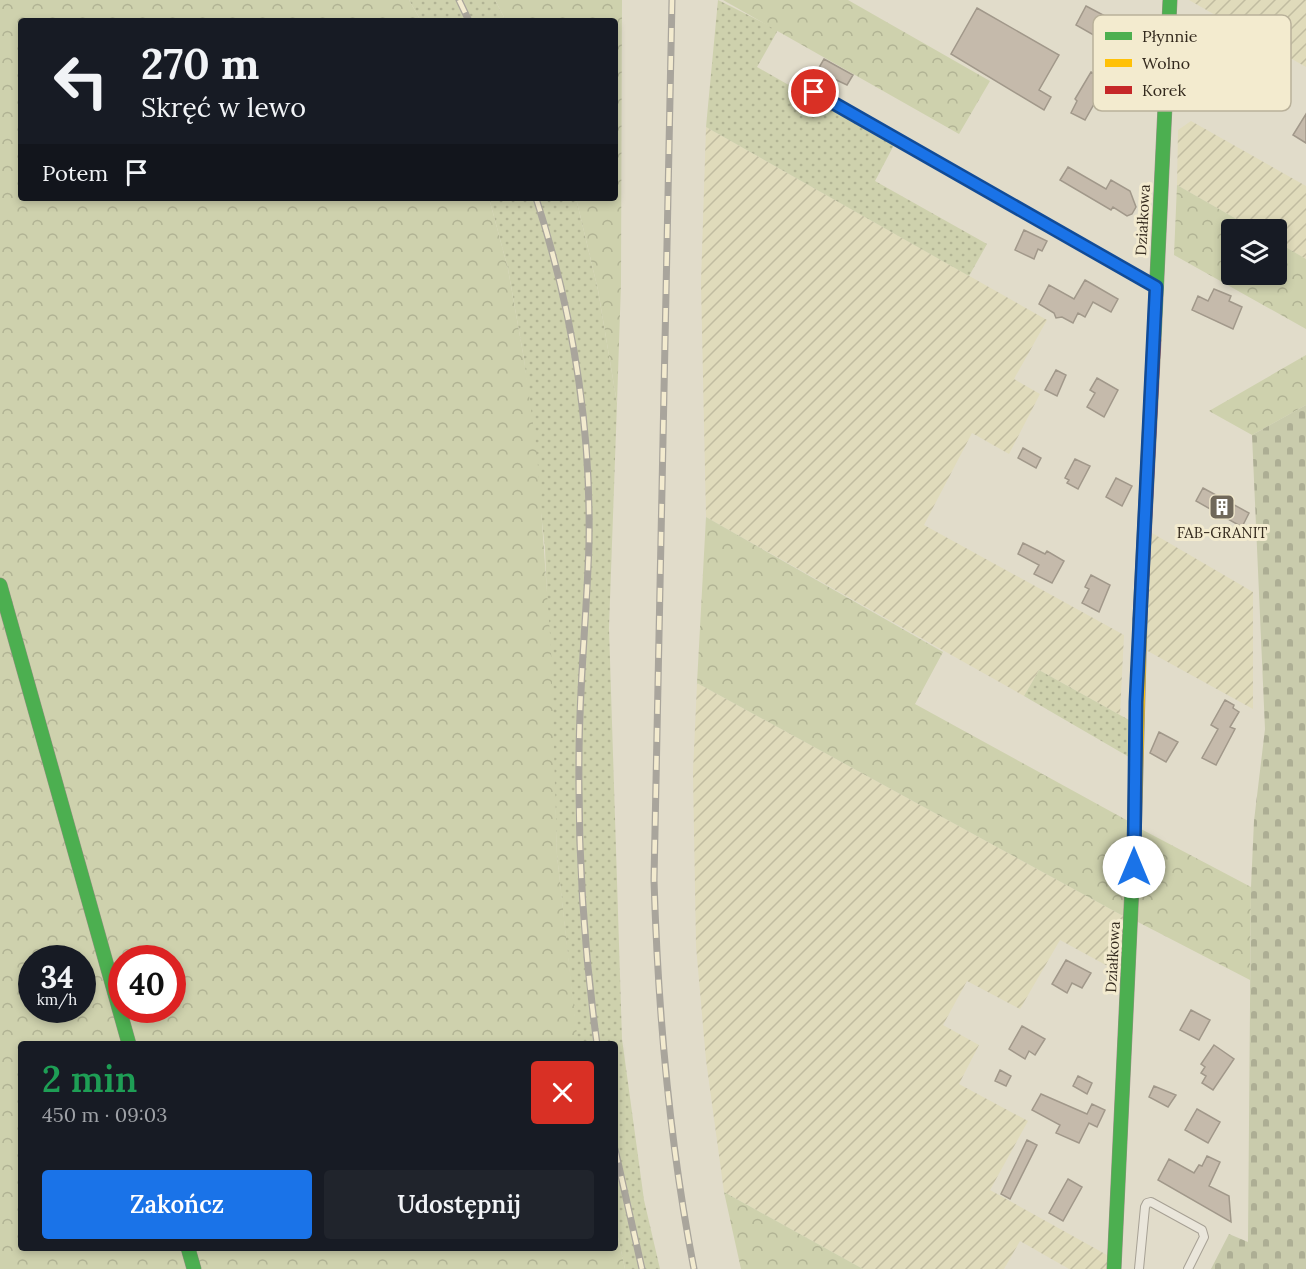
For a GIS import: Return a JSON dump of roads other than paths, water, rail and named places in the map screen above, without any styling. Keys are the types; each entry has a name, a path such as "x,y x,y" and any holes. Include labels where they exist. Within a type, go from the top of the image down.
{"street":[{"name":"Działkowa","path":"1169,15 1170,0"},
{"name":"Działkowa","path":"1114,1269 1134,867 1136,702 1165,111"},
{"path":"0,585 128,1041"},
{"path":"189,1251 194,1269"}],"lane":[{"path":"814,92 1156,287"},
{"path":"1139,1269 1145,1207 1151,1202 1202,1230 1203,1237 1188,1269"}],"railway":[{"path":"459,0 468,18"},
{"path":"672,0 654,880 658,978 666,1076 678,1173 694,1269"},
{"path":"537,201 560,282 569,325 577,368 587,454 589,542 579,732 579,795 585,938 597,1041"},
{"path":"618,1162 642,1269"}],"place":[{"name":"FAB-GRANIT","path":"1222,507"}]}
